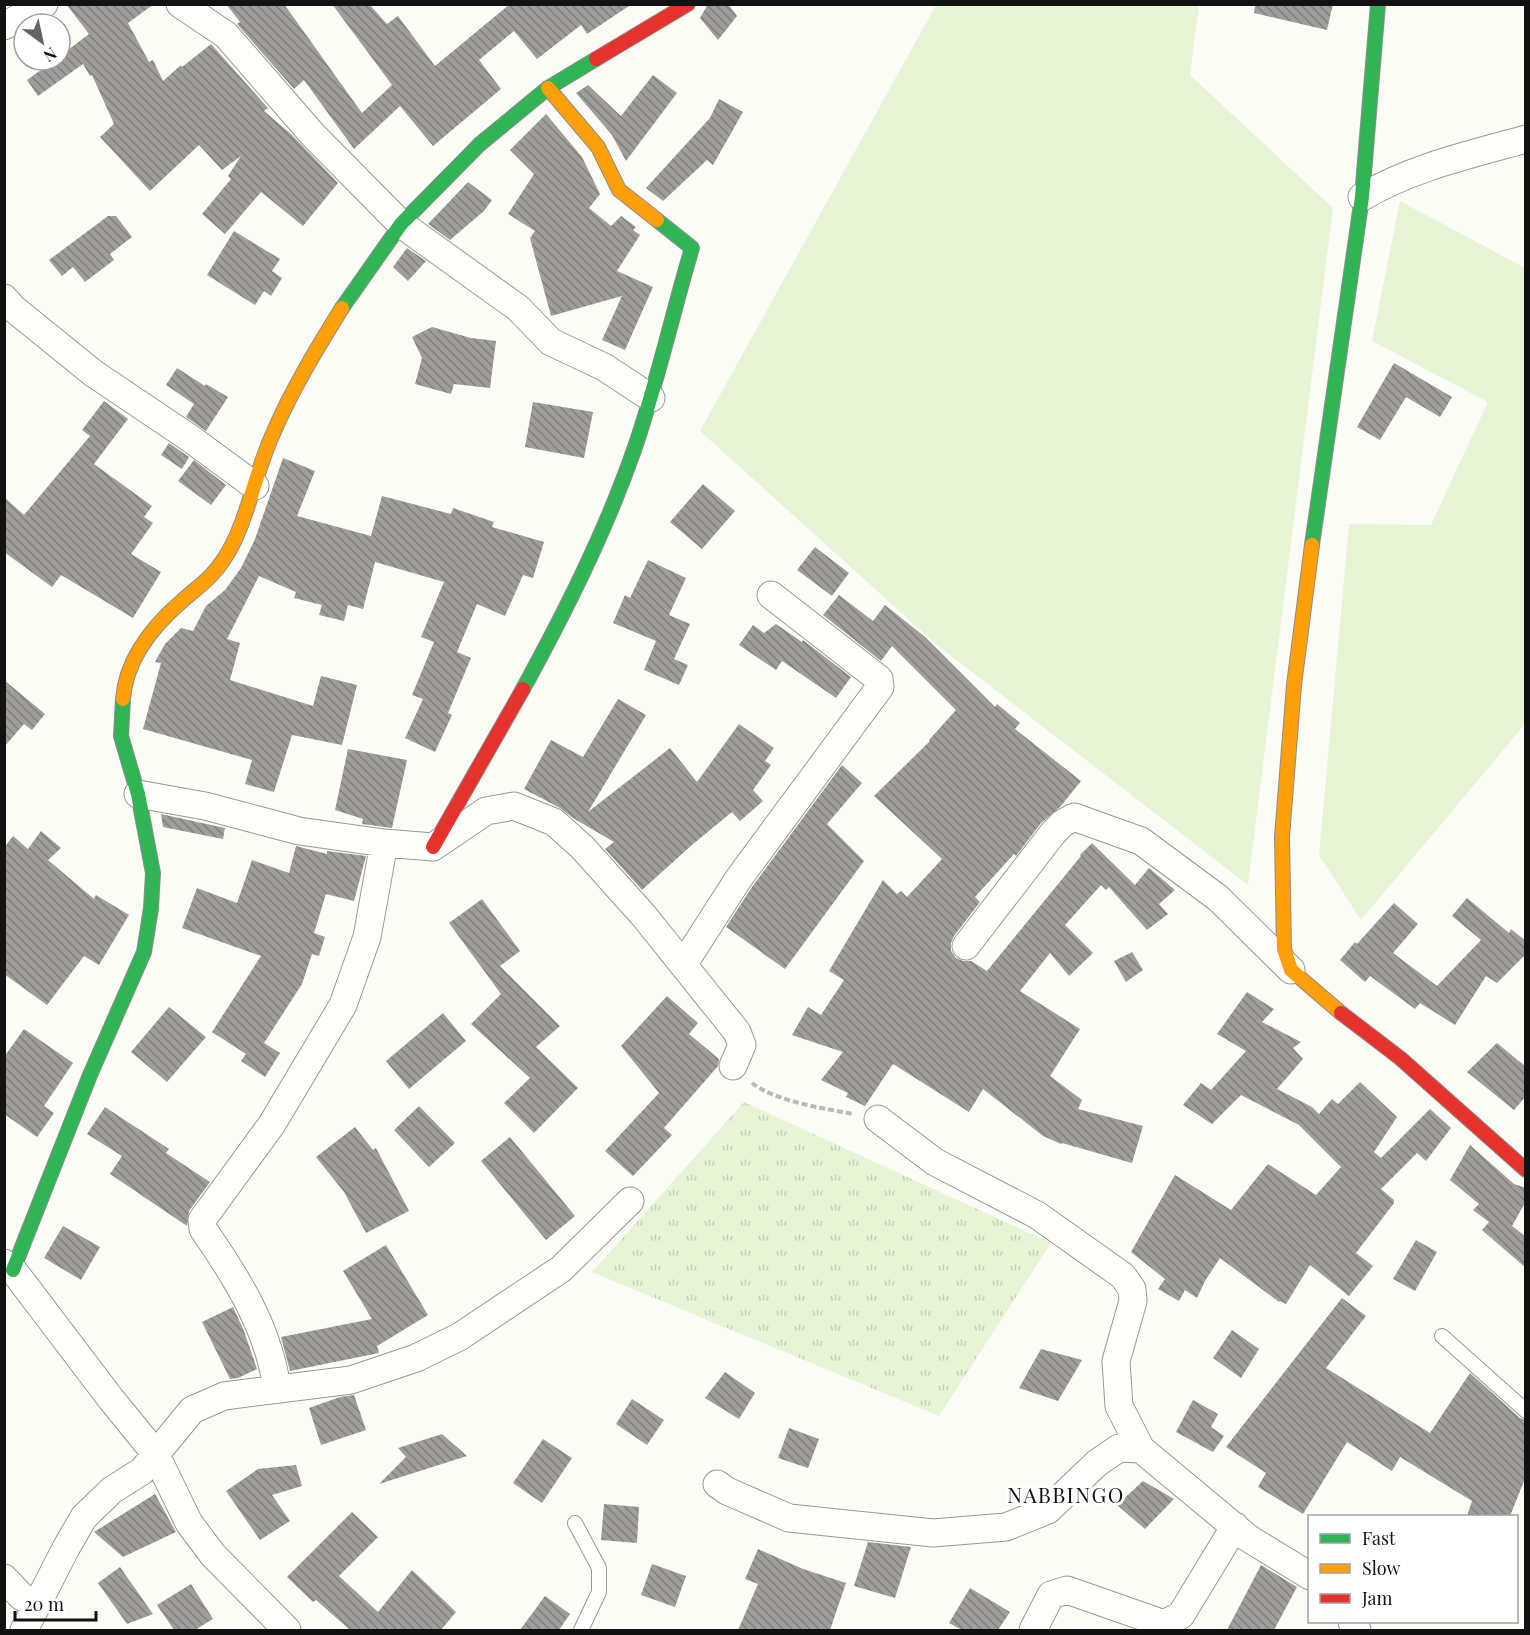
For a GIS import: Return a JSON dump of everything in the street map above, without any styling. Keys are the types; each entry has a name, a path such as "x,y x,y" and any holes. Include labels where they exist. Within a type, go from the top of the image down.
{"street":[{"path":"4,27 44,4"},
{"path":"287,1630 213,1555 189,1523 155,1453 9,1266 144,952 151,908 153,873 138,794 121,736 124,686 134,660 150,632 183,600 210,579 226,556 255,486 271,437 301,375 350,294 401,224 480,144 548,88 687,4"},
{"path":"1290,970 1284,949 1282,837 1294,685 1305,591 1362,196 1378,4"},
{"path":"186,6 226,35 313,135 401,224 518,308 551,342 604,367 651,398"},
{"path":"434,847 535,671 599,541 626,473 651,398 671,316 692,248 619,190 598,147 548,88"},
{"path":"1362,196 1388,181 1426,167 1526,140"},
{"path":"4,298 14,309 93,373 255,486"},
{"path":"683,965 739,878 880,687 879,679 771,595"},
{"path":"138,794 205,806 299,831 384,843 434,847 486,811 514,806 554,822 582,848 629,899 737,1032 742,1045 741,1073"},
{"path":"966,946 1053,833 1074,817 1142,841 1218,898 1290,970 1400,1058 1526,1170"},
{"path":"277,1389 275,1372 254,1310 202,1229 202,1220 272,1124 343,1005 367,937 384,843"},
{"path":"878,1119 935,1162 1037,1215 1123,1276 1132,1289 1133,1301 1116,1361 1119,1406 1141,1449 1248,1538 1308,1574"},
{"path":"24,1630 84,1517 112,1490 141,1471 192,1410 224,1396 351,1380 416,1358 459,1337 561,1269 630,1201"},
{"path":"717,1484 727,1491 789,1518 933,1533 996,1528 1006,1527 1048,1510 1097,1463 1119,1448 1141,1449"},
{"path":"1033,1630 1051,1595 1067,1590 1164,1624 1181,1615 1234,1526"},
{"path":"4,1578 22,1597 39,1603"}],"lane":[{"path":"1442,1336 1526,1411"},
{"path":"575,1523 599,1568 599,1592 581,1630"}],"path":[{"path":"741,1073 769,1093 878,1119"}],"green space":[{"path":"936,5 1199,5 1190,75 1333,208 1248,885 937,645 700,431"},
{"path":"1400,201 1525,268 1525,724 1361,920 1319,855 1349,524 1431,525 1488,402 1372,341"},
{"path":"744,1102 1051,1243 939,1416 592,1272"}],"building":[{"path":"66,4 154,4 128,23 149,62 153,60 163,81 211,44 268,108 264,111 291,134 338,183 303,226 261,192 225,234 202,214 231,179 228,176 241,156 222,170 199,145 150,191 100,137 114,124 92,75 90,76 83,64 72,72 72,47 89,34"},
{"path":"226,4 284,4 362,113 392,85 332,4 369,4 387,24 398,16 435,66 510,4 632,4 587,34 581,25 537,59 514,31 479,60 501,89 433,146 400,106 354,149 304,80 294,89 237,24 240,22"},
{"path":"708,4 728,4 737,16 718,40 700,18"},
{"path":"1255,4 1333,4 1327,30 1254,13"},
{"path":"38,72 72,72 38,96 27,80"},
{"path":"653,75 677,93 626,161 612,135 576,93 588,85 621,116"},
{"path":"719,99 743,112 713,165 707,160 663,201 646,188 710,118"},
{"path":"546,114 582,157 600,194 589,208 611,226 621,216 636,227 633,230 640,235 617,271 653,287 625,350 602,340 622,296 551,316 530,238 535,231 508,214 534,174 510,150"},
{"path":"468,182 492,200 484,211 450,240 428,224"},
{"path":"108,216 116,216 132,237 110,254 114,260 85,282 73,267 62,276 49,260"},
{"path":"234,231 280,259 272,271 282,278 271,296 264,291 255,305 207,275"},
{"path":"407,248 426,261 408,281 393,267"},
{"path":"432,327 471,338 496,341 490,388 454,384 451,394 415,384 422,358 412,337"},
{"path":"1394,363 1452,397 1440,417 1406,397 1380,440 1357,427"},
{"path":"177,368 205,386 206,384 228,397 206,431 186,417 194,404 166,385"},
{"path":"104,401 128,419 94,464 152,506 144,517 153,523 131,554 161,572 133,618 61,575 52,587 4,552 4,497 24,515 90,436 82,430"},
{"path":"533,402 593,412 584,458 525,447"},
{"path":"169,443 189,457 182,469 161,455"},
{"path":"283,458 315,471 297,516 371,536 382,496 451,514 453,508 494,522 492,527 544,542 533,578 523,575 505,616 477,604 457,652 471,658 448,713 452,715 435,752 405,738 423,699 412,695 434,642 421,637 444,582 375,562 363,609 348,605 344,621 319,615 322,605 294,598 296,592 259,576 227,639 240,643 230,680 313,706 321,676 357,685 342,745 292,735 274,792 245,784 252,760 143,729 161,663 155,662 165,644 181,628 193,631 206,606 225,590 241,568 255,539"},
{"path":"194,460 226,485 211,505 178,481"},
{"path":"703,484 735,511 702,549 670,522"},
{"path":"815,547 849,573 832,596 797,570"},
{"path":"648,560 686,578 669,615 690,624 674,659 688,665 679,685 644,670 656,641 613,623 625,595 630,598"},
{"path":"839,595 873,621 885,605 925,637 995,707 997,704 1020,723 1015,729 1081,781 1060,807 1041,823 1016,856 1014,854 975,897 980,902 951,943 951,951 956,958 971,961 987,971 1092,843 1135,885 1149,868 1175,890 1159,904 1168,914 1147,930 1109,887 1106,890 1101,885 1065,925 1093,953 1069,976 1050,953 1020,991 1080,1029 1050,1076 1082,1100 1078,1109 1143,1126 1132,1163 1061,1144 1043,1136 983,1089 969,1112 893,1064 865,1106 846,1097 848,1093 821,1080 843,1052 792,1035 808,1007 821,1015 844,980 829,971 883,880 897,894 901,891 907,897 942,859 874,796 930,741 956,710 892,646 881,661 823,615"},
{"path":"776,624 802,642 803,640 851,677 836,698 782,661 776,670 739,645 753,625 764,633"},
{"path":"4,680 45,714 32,730 24,724 4,747"},
{"path":"618,699 646,715 588,812 670,748 697,782 739,724 774,748 765,761 771,765 753,790 763,801 740,821 732,812 642,890 605,849 614,842 560,808 524,789 551,740 583,757"},
{"path":"348,749 407,760 392,828 362,824 363,819 335,810"},
{"path":"842,765 862,783 827,824 864,861 785,969 726,927 752,887"},
{"path":"161,814 225,828 223,839 163,827"},
{"path":"41,831 61,848 48,860 94,899 96,895 129,915 99,965 84,956 47,1005 4,974 4,848 13,836 28,849"},
{"path":"296,846 327,854 327,851 366,856 354,901 326,894 314,933 325,937 319,956 312,954 302,984 264,1043 280,1053 265,1077 241,1061 246,1054 212,1032 261,956 182,928 197,888 237,903 252,860 289,873"},
{"path":"1467,898 1509,933 1511,929 1526,941 1526,954 1497,983 1486,976 1455,1025 1420,1003 1415,1009 1370,976 1365,982 1340,960 1394,903 1418,924 1393,953 1437,986 1481,940 1452,916"},
{"path":"482,899 520,951 500,966 560,1026 536,1047 578,1088 534,1133 504,1103 530,1078 471,1024 501,994 449,923"},
{"path":"1132,952 1143,970 1126,982 1114,961"},
{"path":"1247,992 1274,1009 1262,1022 1301,1042 1293,1048 1303,1059 1277,1089 1312,1107 1319,1114 1332,1099 1338,1104 1360,1082 1397,1117 1374,1152 1381,1158 1430,1109 1451,1128 1426,1161 1417,1153 1381,1189 1394,1200 1394,1203 1356,1253 1373,1266 1349,1296 1310,1265 1286,1304 1279,1302 1220,1258 1197,1298 1185,1290 1179,1301 1158,1289 1165,1279 1131,1252 1175,1175 1231,1210 1268,1164 1316,1195 1341,1167 1299,1125 1241,1095 1212,1124 1183,1105 1201,1083 1211,1090 1246,1051 1217,1034"},
{"path":"667,996 698,1023 689,1034 719,1059 718,1066 664,1128 672,1135 633,1176 605,1151 659,1093 621,1046"},
{"path":"169,1007 206,1037 167,1082 131,1052"},
{"path":"443,1013 466,1041 409,1089 386,1061"},
{"path":"24,1029 73,1063 44,1106 54,1113 37,1137 4,1114 4,1057"},
{"path":"1497,1043 1526,1067 1526,1096 1514,1110 1467,1072"},
{"path":"419,1106 455,1143 429,1167 394,1130"},
{"path":"105,1107 169,1149 166,1153 210,1182 189,1211 187,1226 110,1174 122,1156 87,1134"},
{"path":"355,1127 373,1150 376,1148 409,1211 366,1233 344,1192 316,1157"},
{"path":"510,1137 575,1216 546,1240 481,1161"},
{"path":"1470,1145 1514,1184 1526,1188 1526,1201 1512,1226 1526,1237 1526,1268 1482,1230 1489,1222 1473,1210 1479,1204 1450,1180"},
{"path":"63,1226 100,1247 81,1280 44,1258"},
{"path":"1416,1240 1437,1252 1415,1291 1393,1279"},
{"path":"386,1245 428,1315 377,1346 379,1353 290,1371 281,1337 372,1319 343,1271"},
{"path":"1342,1298 1366,1316 1326,1368 1430,1433 1470,1373 1520,1418 1526,1420 1526,1476 1510,1515 1467,1515 1472,1501 1400,1457 1392,1471 1347,1442 1303,1514 1258,1487 1266,1473 1226,1447"},
{"path":"233,1307 257,1369 238,1378 230,1379 202,1322"},
{"path":"1232,1330 1259,1349 1241,1378 1213,1358"},
{"path":"1041,1349 1082,1360 1058,1401 1019,1388"},
{"path":"725,1372 755,1393 739,1419 705,1398"},
{"path":"354,1395 366,1430 321,1445 309,1408 340,1397"},
{"path":"632,1399 664,1420 647,1445 616,1424"},
{"path":"1193,1400 1218,1414 1211,1427 1224,1436 1213,1452 1176,1432"},
{"path":"789,1428 819,1439 808,1468 778,1458"},
{"path":"442,1434 467,1456 379,1484 406,1457 398,1448"},
{"path":"543,1439 572,1458 542,1503 513,1483"},
{"path":"296,1465 302,1486 272,1495 290,1521 260,1540 226,1491 258,1469"},
{"path":"1143,1481 1174,1499 1145,1529 1117,1505"},
{"path":"155,1494 176,1532 123,1557 94,1532"},
{"path":"604,1504 639,1507 637,1543 601,1540"},
{"path":"352,1512 378,1537 339,1576 378,1612 412,1570 456,1612 441,1630 350,1630 316,1600 313,1602 287,1577"},
{"path":"868,1542 911,1547 895,1598 854,1586"},
{"path":"758,1549 803,1569 846,1583 830,1630 738,1630 758,1584 745,1579"},
{"path":"652,1564 686,1576 675,1607 641,1595"},
{"path":"1261,1565 1297,1587 1274,1630 1227,1630"},
{"path":"120,1567 153,1614 127,1624 98,1583"},
{"path":"191,1584 213,1619 195,1630 174,1630 157,1605"},
{"path":"970,1588 1010,1612 998,1630 962,1630 949,1623"},
{"path":"545,1596 570,1614 559,1630 520,1630"}],"traffic: fast":[{"path":"1312,545 1362,197 1378,4"},
{"path":"342,308 401,224 480,144 548,88 596,59"},
{"path":"523,689 569,601 610,512 634,450 657,375 692,248 657,220"},
{"path":"13,1270 90,1075 144,952 151,908 153,873 138,794 121,736 123,699"}],"traffic: slow":[{"path":"548,88 598,147 619,190 657,220"},
{"path":"123,699 129,670 151,632 171,611 205,582 232,546 279,419 304,371 342,308"},
{"path":"1312,545 1294,685 1282,837 1284,949 1291,970 1341,1013"}],"traffic: jam":[{"path":"596,59 688,4"},
{"path":"433,847 523,689"},
{"path":"1341,1013 1400,1058 1526,1170"}],"district":[{"name":"NABBINGO","path":"1066,1494"}]}
